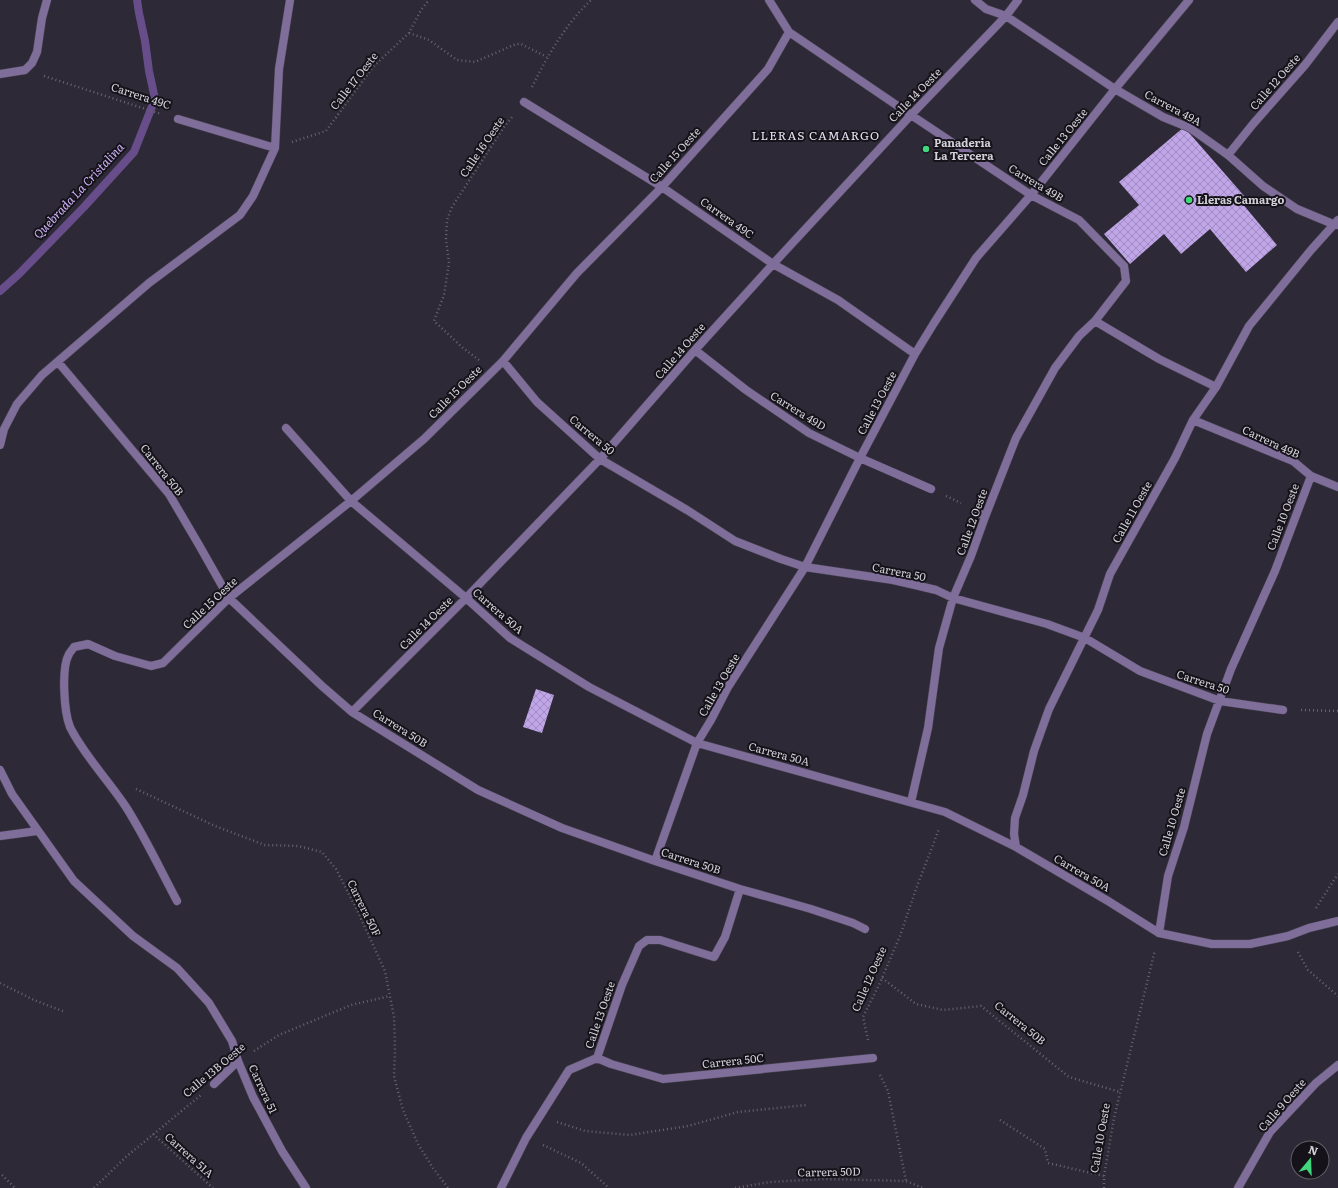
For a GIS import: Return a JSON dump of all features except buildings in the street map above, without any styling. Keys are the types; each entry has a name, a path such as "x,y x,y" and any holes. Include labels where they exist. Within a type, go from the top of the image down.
{"street":[{"path":"0,74 24,70 32,63 37,52 42,18 47,0"},
{"path":"0,445 4,429 16,404 42,375 149,283 240,215 253,196 274,148 279,69 290,0"},
{"name":"Carrera 49B","path":"770,0 789,32 910,115 1031,195 1079,220 1124,266 1126,281"},
{"name":"Carrera 49A","path":"974,0 986,9 1006,16 1115,89 1163,117 1190,128 1228,155 1263,186 1297,209 1336,223"},
{"name":"Calle 14 Oeste","path":"352,712 466,598 600,459 695,350 773,264 910,115 1006,16 1018,0"},
{"name":"Calle 13 Oeste","path":"655,861 697,743 728,688 805,567 915,354 976,258 1031,195 1115,89 1189,0"},
{"name":"Calle 12 Oeste","path":"1228,155 1305,65 1338,22"},
{"name":"Calle 15 Oeste","path":"107,781 83,748 70,726 66,707 64,682 68,655 74,647 88,644 115,656 151,666 163,663 229,598 351,501 424,439 492,370 503,361 577,273 662,187 768,69 789,32"},
{"name":"Carrera 49C","path":"524,102 662,187 773,264 838,300 915,354"},
{"name":"Carrera 49C","path":"178,119 274,148"},
{"name":"Calle 11 Oeste","path":"1016,848 1014,834 1015,818 1023,796 1034,751 1048,710 1098,610 1110,574 1175,458 1193,420 1216,387 1249,326 1307,255 1336,223"},
{"name":"Calle 12 Oeste","path":"911,802 928,728 939,648 953,598 971,556 1016,438 1055,368 1079,336 1095,321 1126,281"},
{"path":"1095,321 1159,359 1216,387"},
{"name":"Carrera 49D","path":"695,350 746,390 809,433 860,458 931,489"},
{"name":"Carrera 50","path":"503,361 537,402 600,459 687,510 735,541 781,560 805,567 893,580 936,590 953,598 1047,624 1085,638 1140,671 1220,701 1283,710"},
{"name":"Carrera 50B","path":"58,362 169,494 229,598 322,686 352,712 478,790 562,828 740,889 811,909 853,923 864,929"},
{"name":"Carrera 49B","path":"1193,420 1293,461 1311,476 1338,487"},
{"name":"Carrera 50A","path":"286,428 351,501 466,598 510,638 589,687 697,743 945,812 1016,848 1108,901 1159,933 1212,944 1250,944 1288,936 1310,928 1338,921"},
{"name":"Calle 10 Oeste","path":"1159,933 1168,876 1184,828 1207,734 1231,669 1275,571 1311,476"},
{"path":"976,511 985,517"},
{"name":"Carrera 51","path":"0,770 12,794 74,881 133,936 176,968 209,1003 232,1041 238,1061 256,1103 282,1151 306,1188"},
{"path":"107,781 147,842 177,901"},
{"path":"0,836 38,831"},
{"name":"Calle 13 Oeste","path":"501,1188 526,1138 569,1070 597,1058 622,985 639,946 647,940 660,940 714,957 725,937 740,889"},
{"name":"Carrera 50C","path":"597,1058 611,1064 663,1079 873,1058"},
{"name":"Calle 13B Oeste","path":"214,1084 238,1061"},
{"name":"Calle 9 Oeste","path":"1238,1188 1270,1132 1316,1083 1338,1065"}],"path":[{"name":"Calle 17 Oeste","path":"274,148 326,132 373,67 409,33 420,10 429,0"},
{"name":"Calle 16 Oeste","path":"492,370 463,348 434,321 444,295 449,263 446,239 447,220 452,207 504,127 524,102 547,57 569,25 591,0"},
{"path":"409,33 429,40 457,60 475,62 516,44 521,44 547,57"},
{"name":"Carrera 49C","path":"24,70 178,119"},
{"path":"931,489 976,511"},
{"path":"1283,710 1338,711"},
{"name":"Carrera 50F","path":"107,781 141,790 215,826 265,845 298,846 322,852 336,869 385,971 394,1017 394,1076 403,1110 418,1144 448,1188"},
{"name":"Calle 12 Oeste","path":"906,1181 888,1092 873,1058 862,1017 882,978 900,936 945,812"},
{"path":"1310,928 1317,905 1338,874"},
{"name":"Calle 10 Oeste","path":"1104,1188 1104,1176 1114,1118 1159,933"},
{"path":"1288,936 1308,970 1338,996"},
{"name":"Carrera 50B","path":"882,978 916,1004 943,1010 981,1006 1069,1077 1120,1092"},
{"path":"0,983 34,1000 65,1012"},
{"name":"Calle 13B Oeste","path":"238,1061 279,1035 351,1005 390,996"},
{"name":"Calle 13B Oeste","path":"94,1188 127,1156 214,1084"},
{"path":"540,1116 585,1131 630,1135 688,1126 738,1112 807,1105"},
{"path":"1000,1120 1045,1149 1048,1163 1104,1176"},
{"name":"Carrera 51A","path":"153,1134 213,1188"},
{"path":"526,1138 581,1162 609,1188"},
{"path":"2,1175 15,1188"},
{"name":"Carrera 50D","path":"735,1188 770,1182 824,1179 906,1181 923,1188"}],"waterway":[{"name":"Quebrada La Cristalina","path":"0,291 19,274 84,207 134,152 155,99 137,0"}],"place":[{"name":"Panaderia La Tercera","path":"926,149"},
{"name":"Lleras Camargo","path":"1189,200"}],"district":[{"name":"LLERAS CAMARGO","path":"816,136"}]}
